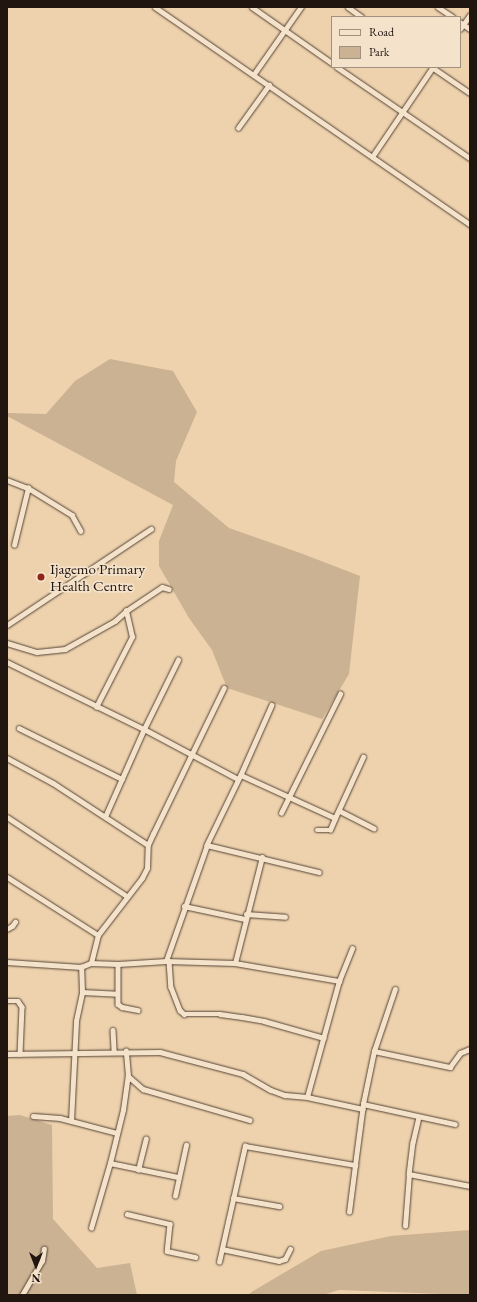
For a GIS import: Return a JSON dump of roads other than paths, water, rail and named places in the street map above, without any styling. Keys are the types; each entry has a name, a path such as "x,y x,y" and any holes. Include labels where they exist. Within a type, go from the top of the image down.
{"street":[{"path":"155,7 470,224"},
{"path":"252,7 331,62"},
{"path":"254,74 301,7"},
{"path":"348,7 361,16"},
{"path":"438,7 452,16"},
{"path":"470,15 462,23 470,29"},
{"path":"338,68 470,158"},
{"path":"372,156 432,68"},
{"path":"434,68 470,93"},
{"path":"238,128 269,85"},
{"path":"7,480 28,488 74,516 81,532"},
{"path":"14,544 28,488"},
{"path":"7,625 151,530"},
{"path":"7,643 37,652 65,649 115,621 126,611 162,587 169,589"},
{"path":"96,707 132,637 126,611"},
{"path":"105,817 144,729 178,660"},
{"path":"7,662 240,777 335,818"},
{"path":"90,963 98,935 142,878 147,868 148,845 224,688"},
{"path":"281,812 340,694"},
{"path":"272,705 240,777 207,845 184,906 167,961 171,987 180,1010 184,1014 220,1014 242,1017 264,1021 324,1038"},
{"path":"19,728 122,779"},
{"path":"317,830 330,830 340,811 363,757"},
{"path":"7,758 53,783 148,845"},
{"path":"340,811 374,828"},
{"path":"7,817 127,896"},
{"path":"207,845 262,857 319,872"},
{"path":"235,963 262,857"},
{"path":"7,877 98,935"},
{"path":"184,906 246,916 285,917"},
{"path":"7,929 15,922"},
{"path":"307,1097 339,981 352,948"},
{"path":"7,962 81,967 90,963 118,964 167,961 235,963 339,981"},
{"path":"118,964 118,1004 122,1007 138,1010"},
{"path":"70,1121 76,1021 82,992 81,967"},
{"path":"349,1212 363,1109 374,1051 395,989"},
{"path":"82,992 117,994"},
{"path":"7,1001 18,1001 22,1007 20,1054"},
{"path":"113,1030 114,1051"},
{"path":"374,1051 450,1067 460,1053 470,1049"},
{"path":"7,1054 114,1051 160,1052 243,1074 270,1090 285,1095 307,1097 363,1109"},
{"path":"91,1228 117,1133 128,1076 126,1051"},
{"path":"128,1076 143,1089 250,1120"},
{"path":"364,1104 455,1124"},
{"path":"33,1116 47,1116 117,1133"},
{"path":"405,1226 413,1142 419,1117"},
{"path":"138,1170 146,1139"},
{"path":"175,1196 186,1146"},
{"path":"220,1262 245,1146 355,1165"},
{"path":"110,1163 138,1170 178,1177"},
{"path":"409,1174 470,1186"},
{"path":"233,1198 279,1206"},
{"path":"127,1214 170,1224 167,1251 195,1257"},
{"path":"22,1295 42,1261 44,1249"},
{"path":"222,1250 279,1261 285,1260 290,1250"}],"place":[{"name":"Ijagemo Primary Health Centre","path":"41,577"}]}
